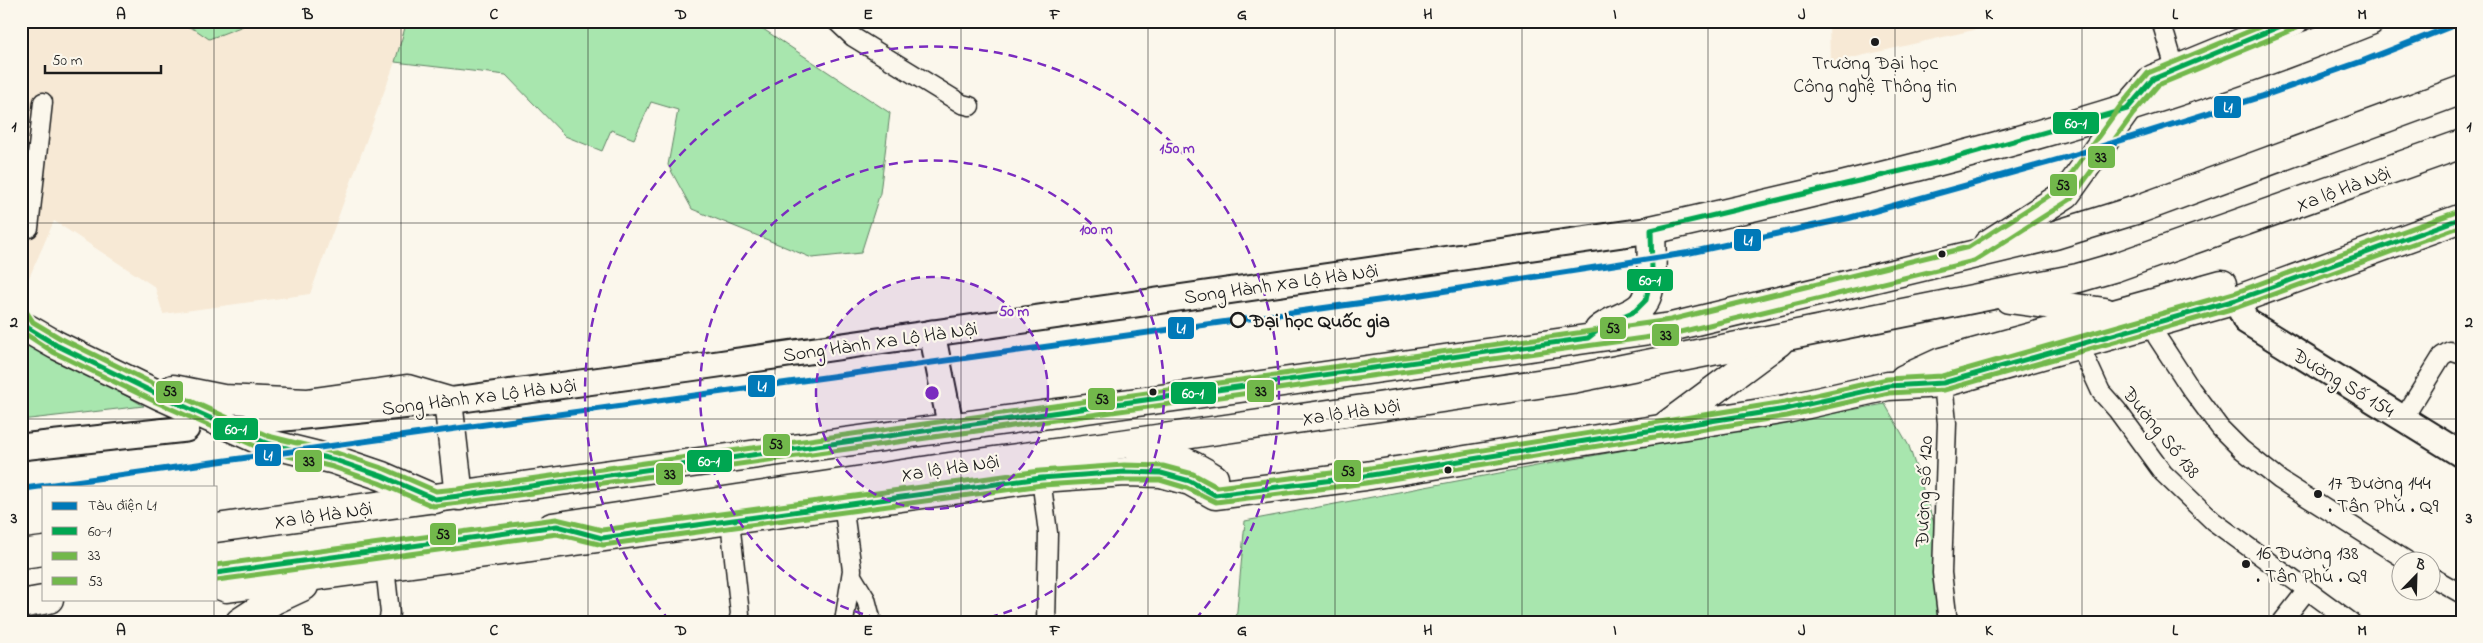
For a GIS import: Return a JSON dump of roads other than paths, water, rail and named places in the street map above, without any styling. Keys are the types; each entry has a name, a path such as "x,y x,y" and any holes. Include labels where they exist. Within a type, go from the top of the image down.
{"highway":[{"path":"2179,79 2294,21"},
{"path":"1972,254 2066,194 2127,109 2153,79 2179,79 2288,55 2370,21"},
{"name":"Xa lộ Hà Nội","path":"218,528 447,498 1671,327 2055,235 2140,209 2462,90"},
{"path":"1651,230 1795,198 1939,162 2127,109"},
{"name":"Xa lộ Hà Nội","path":"218,573 602,538 730,521 843,504 1040,466 1115,445 1572,379 2078,278 2116,267 2462,144"},
{"name":"Xa lộ Hà Nội","path":"384,559 557,526 1040,466 1161,473 1190,481 1215,495 1365,476 1786,409 1888,386 2075,335 2152,324 2370,235 2462,200"},
{"name":"Xa lộ Hà Nội","path":"2075,335 2116,314 2233,291 2462,218"},
{"name":"Xa lộ Hà Nội","path":"1588,338 1607,323 1635,311 1646,300 1652,270 1651,230"},
{"path":"1987,296 2116,314"},
{"path":"23,323 121,376 266,443 335,460 447,498 448,401 406,388 306,402 223,400 121,376"},
{"path":"1664,427 1784,338"},
{"path":"1115,445 1156,450 1186,460 1237,492"},
{"path":"557,526 602,538"},
{"path":"21,554 42,551"},
{"path":"218,585 226,588 330,574 384,559"},
{"path":"255,618 330,574"},
{"path":"21,604 43,600"}],"main road":[{"name":"Song Hành Xa Lộ Hà Nội","path":"256,422 448,401 1651,230"},
{"name":"Đường Số 154","path":"2233,291 2246,321 2462,455"},
{"path":"932,333 951,428"},
{"path":"21,447 186,429"}],"street":[{"path":"836,21 853,37 962,104 970,106"},
{"path":"2161,21 2179,79"},
{"path":"29,228 43,102"},
{"path":"2152,324 2157,336 2191,389 2220,428 2241,449 2280,480 2390,550"},
{"name":"Đường Số 138","path":"2075,335 2101,392 2117,410 2163,473 2213,521 2351,622"},
{"path":"2403,419 2442,356 2450,351 2462,355"},
{"name":"Đường số 120","path":"1942,372 1947,423 1942,573 1948,622"},
{"path":"1040,466 1048,533 1046,622"},
{"path":"843,504 852,576 844,622"},
{"path":"730,521 740,614 738,622"},
{"path":"384,559 390,613 388,622"},
{"path":"852,576 866,599 872,622"},
{"path":"2440,582 2462,594"},
{"path":"2282,622 2307,590"}],"metro line":[{"name":"L1","path":"43,486 1418,295 1688,253 1849,218 2061,159 2263,96 2363,61 2462,22"},
{"name":"L1","path":"21,489 42,486"}],"place":[{"name":"Trường Đại học Công nghệ Thông tin","path":"1875,42"},
{"name":"Đại học Quốc gia","path":"1238,320"},
{"name":"17 Đường 144 . Tân Phú . Q9","path":"2318,494"},
{"name":"16 Đường 138 . Tân Phú . Q9","path":"2246,564"}]}
